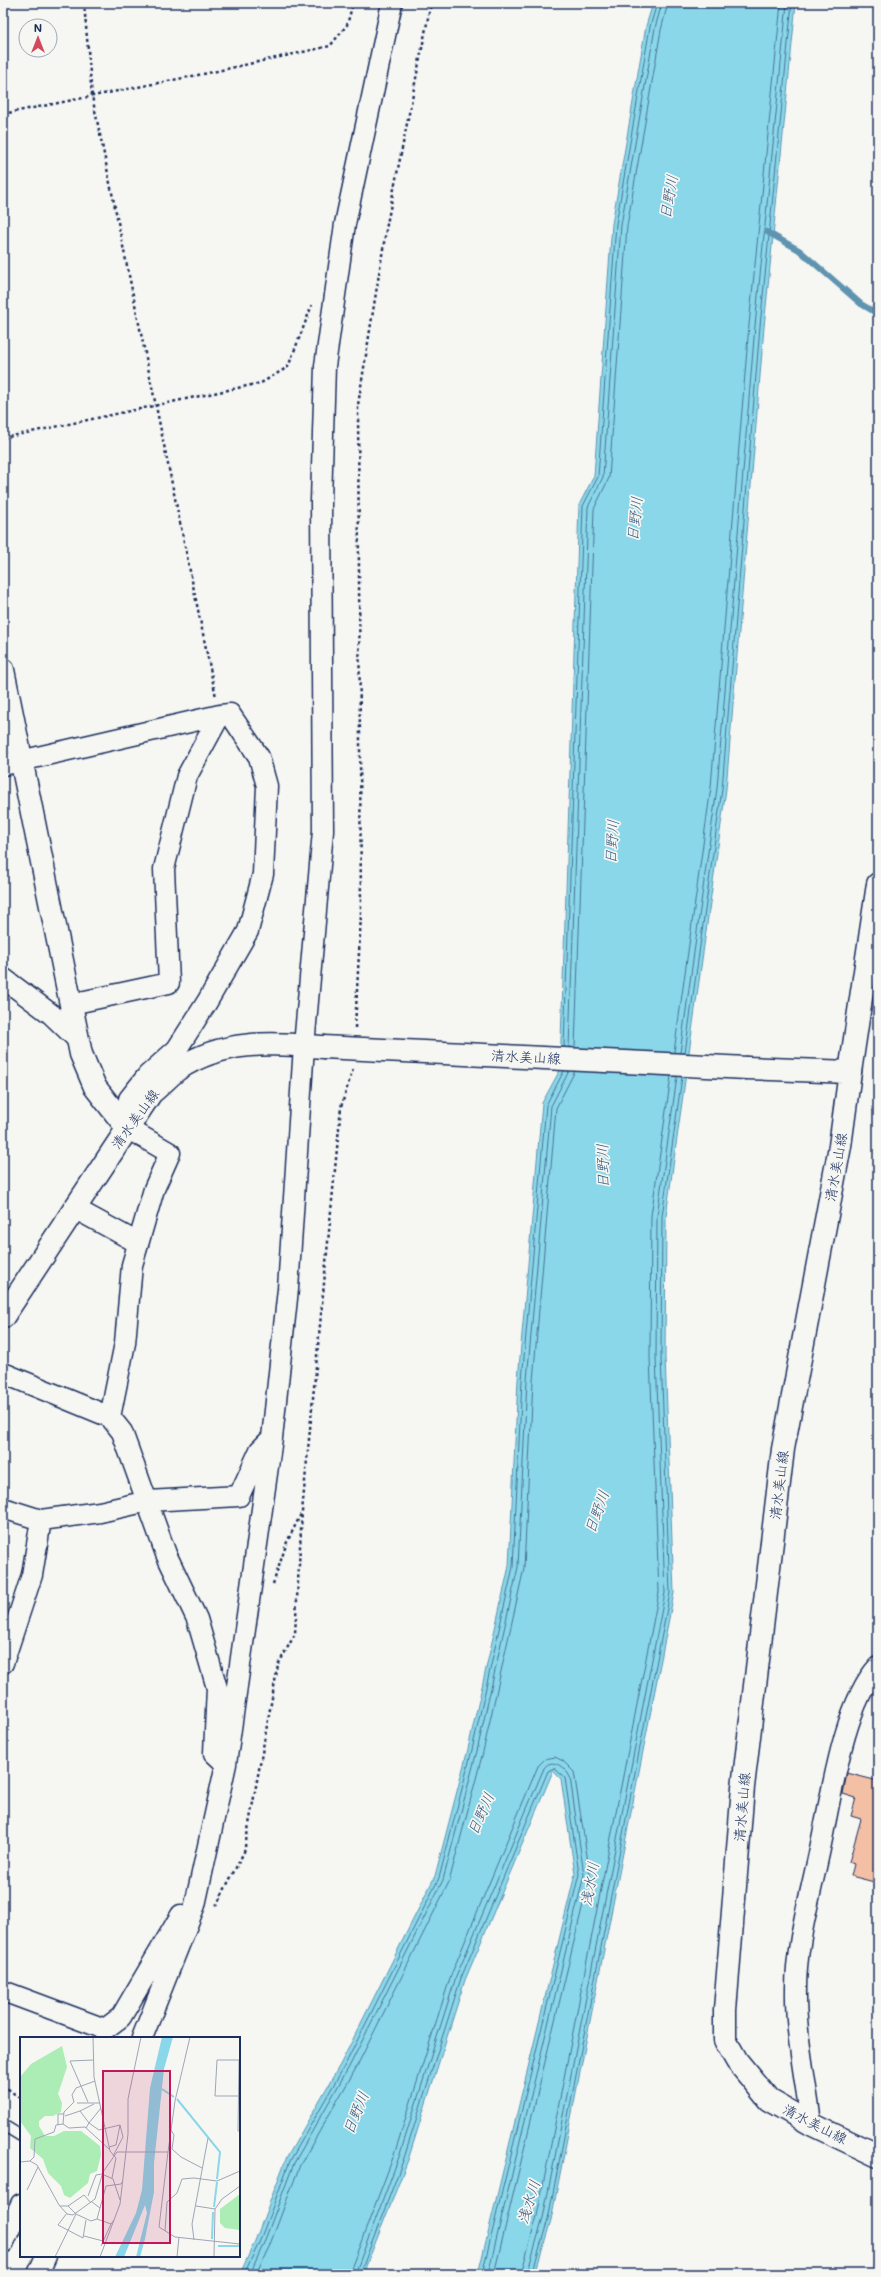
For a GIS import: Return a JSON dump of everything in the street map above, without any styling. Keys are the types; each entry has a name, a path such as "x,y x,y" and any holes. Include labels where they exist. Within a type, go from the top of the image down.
{"main road":[{"path":"3,670 13,764 71,1004 81,1054 95,1087 127,1128"},
{"path":"850,1072 878,884"},
{"name":"清水美山線","path":"3,1317 151,1093 178,1070 213,1051 249,1044 313,1046 850,1072 840,1146 783,1449 743,1787 725,2010 725,2040 737,2061 769,2100 811,2124 878,2156"}],"street":[{"path":"142,2037 204,1909 272,1438 313,1046 323,831 321,501 325,366 345,224 392,3"},
{"path":"13,764 220,715 230,714 259,756 267,786 263,874 248,931 208,1002 177,1049 148,1075 129,1099 127,1128 170,1153 154,1189 132,1266 125,1343 110,1417"},
{"path":"71,1004 169,983 164,869 187,776 220,715"},
{"path":"3,978 51,1014 78,1040"},
{"path":"74,1208 138,1243"},
{"path":"3,1373 110,1417 122,1432 166,1554 197,1619 208,1654 217,1688 214,1753 226,1764"},
{"path":"3,1508 41,1520 100,1512 148,1501 240,1496 260,1450 272,1438"},
{"path":"3,1663 32,1575 41,1520"},
{"path":"811,2124 799,2040 796,1989 803,1932 844,1736 867,1680 878,1667"},
{"path":"3,1991 106,2035 121,2017 184,1911 204,1909"},
{"path":"3,2244 20,2206"},
{"path":"38,2274 46,2257"}],"lane":[{"path":"3,2125 20,2135"}],"path":[{"path":"84,3 92,96 154,406 220,715"},
{"path":"3,114 223,70 330,46 347,25 353,3"},
{"path":"355,1029 361,915 358,405 388,224 431,3"},
{"path":"3,438 261,383 288,367 313,303"},
{"path":"204,1909 244,1852 278,1665 295,1634 302,1512 341,1107 352,1075 353,1067"},
{"path":"272,1586 287,1542 302,1512"},
{"path":"3,2085 20,2098"}],"water":[{"path":"653,3 796,3 764,327 726,789 666,1216 665,1357 674,1593 551,2220 535,2274 478,2274 575,1874 561,1779 553,1771 465,1980 408,2160 363,2274 240,2274 255,2241 286,2159 341,2063 435,1876 468,1749 509,1566 518,1380 542,1103 560,1070 579,505 594,476 612,224 646,26"}],"building":[{"path":"847,1773 878,1781 878,1883 851,1876 854,1864 849,1862 861,1819 851,1816 856,1798 843,1794"}],"waterway":[{"path":"767,232 799,250 861,304 878,314"}],"water label":[{"name":"日野川","path":"669,197"},
{"name":"日野川","path":"635,519"},
{"name":"日野川","path":"612,842"},
{"name":"日野川","path":"603,1166"},
{"name":"日野川","path":"597,1512"},
{"name":"日野川","path":"481,1814"},
{"name":"浅水川","path":"590,1884"},
{"name":"日野川","path":"356,2113"},
{"name":"浅水川","path":"529,2202"}]}
